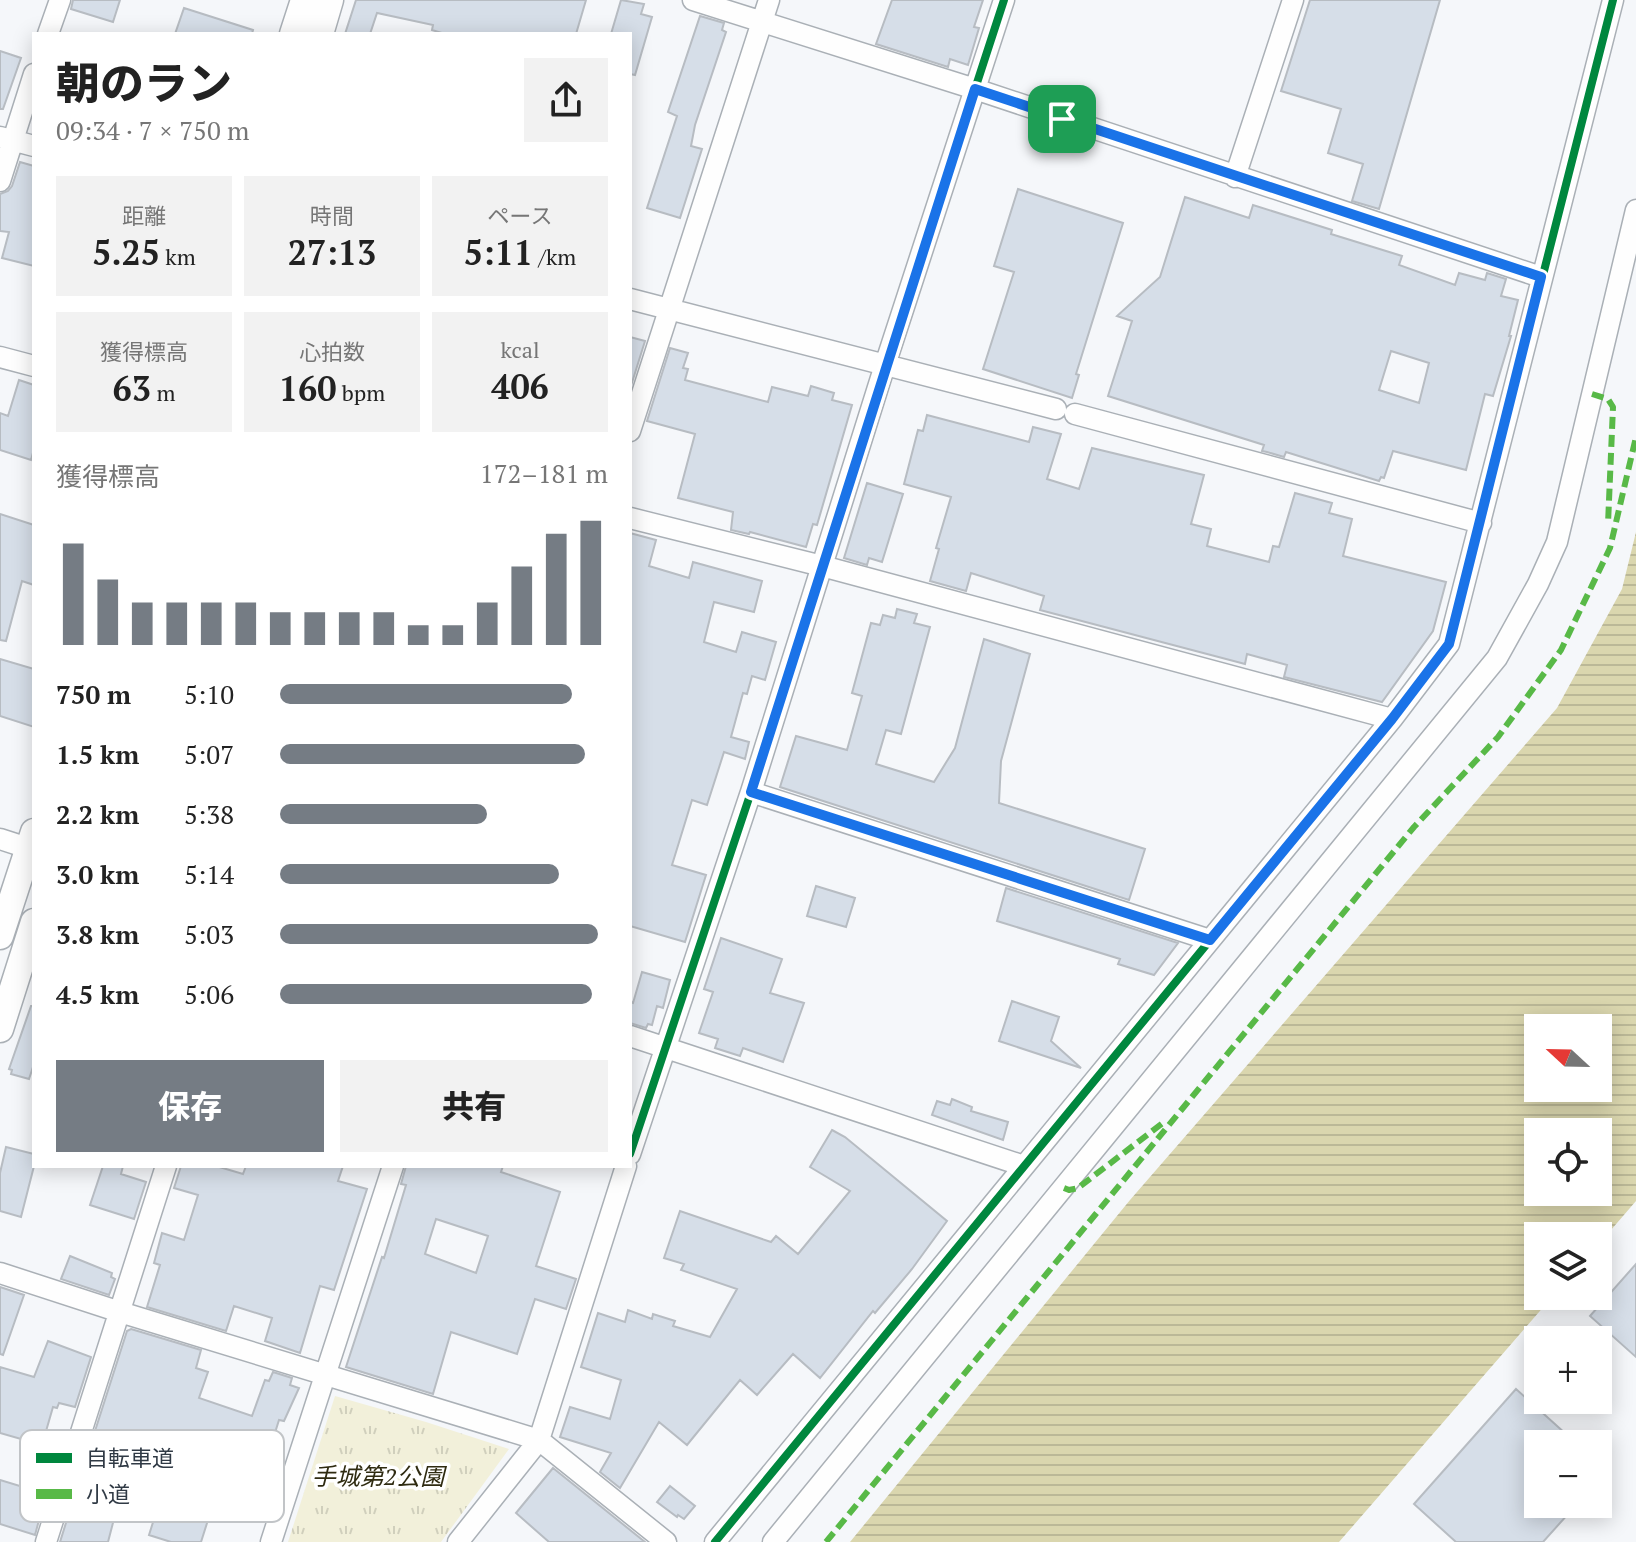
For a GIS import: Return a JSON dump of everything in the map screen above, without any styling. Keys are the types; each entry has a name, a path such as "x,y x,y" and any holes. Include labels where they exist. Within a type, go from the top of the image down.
{"street":[{"path":"49,32 60,0"},
{"path":"294,32 304,0"},
{"path":"321,32 330,0"},
{"path":"693,0 975,89 1541,277"},
{"path":"632,425 769,0"},
{"path":"632,1148 751,792 1004,0"},
{"path":"1235,177 1293,0"},
{"path":"715,1542 1392,719 1449,644 1613,0"},
{"path":"0,181 6,138 32,79"},
{"path":"6,138 32,145"},
{"path":"773,1542 1497,658 1538,584 1557,542 1636,210"},
{"path":"632,300 1481,523"},
{"path":"0,357 32,365"},
{"path":"632,518 822,566 1392,719"},
{"path":"751,792 1210,940"},
{"path":"0,839 32,843 0,936"},
{"path":"0,1029 32,928"},
{"path":"632,1037 1024,1166"},
{"path":"82,1430 165,1168"},
{"path":"284,1502 392,1168"},
{"path":"458,1542 539,1440 625,1168"},
{"path":"0,1273 539,1440 666,1542"},
{"path":"46,1542 52,1522"},
{"path":"271,1542 278,1522"}],"green space":[{"name":"手城第2公園","path":"335,1396 509,1449 441,1542 288,1542"}],"shaded area":[{"path":"1636,532 1636,1201 1612,1229 1612,1222 1524,1222 1524,1310 1541,1310 1339,1542 850,1542 1130,1200 1557,708 1622,589"}],"building":[{"path":"73,0 120,0 113,22 71,9"},
{"path":"356,0 586,0 577,32 438,32 432,30 433,25 377,13 371,32 346,32"},
{"path":"621,0 644,4 641,14 652,17 635,75 632,74 632,32 612,32"},
{"path":"892,0 983,0 974,27 979,28 968,65 950,59 948,67 876,44"},
{"path":"1310,0 1440,0 1379,209 1352,201 1363,164 1328,153 1341,109 1281,91"},
{"path":"184,8 253,30 252,32 176,32"},
{"path":"700,16 724,23 722,30 726,32 695,125 691,146 702,149 680,218 647,208 677,116 668,112"},
{"path":"0,51 21,58 3,109 0,109"},
{"path":"20,162 32,165 32,266 2,258 9,232 0,231 0,194 12,186"},
{"path":"1018,189 1123,223 1076,374 1079,375 1072,398 983,369 1014,272 994,266"},
{"path":"1185,197 1249,218 1253,205 1332,230 1331,234 1402,256 1399,265 1455,285 1459,273 1485,280 1487,273 1506,279 1501,296 1518,300 1511,336 1493,396 1485,394 1466,470 1393,451 1384,478 1381,477 1379,481 1286,452 1284,457 1262,451 1264,445 1108,396 1132,321 1117,316 1160,277","holes":["1391,351 1429,363 1419,403 1379,390"]},
{"path":"632,338 645,341 632,383"},
{"path":"670,348 688,353 683,368 688,369 685,380 768,402 772,387 808,396 811,386 834,393 832,400 852,405 817,525 813,524 806,547 731,530 733,512 678,498 695,434 647,421"},
{"path":"19,380 32,384 31,460 0,450 0,413 8,416"},
{"path":"927,415 1029,442 1033,427 1061,434 1047,479 1079,489 1092,448 1204,475 1191,524 1211,529 1207,546 1269,562 1273,546 1279,547 1295,493 1332,503 1329,513 1352,519 1343,556 1446,582 1433,631 1382,702 1284,677 1287,665 1247,654 1245,664 1040,610 1044,596 971,573 966,591 930,581 951,497 904,484 918,430 923,431"},
{"path":"867,483 903,494 882,562 869,558 867,565 844,558"},
{"path":"0,514 32,524 32,584 22,581 6,641 0,640"},
{"path":"632,534 656,540 649,566 689,578 693,562 762,581 754,612 714,602 704,642 736,652 742,632 776,642 765,680 752,676 747,694 743,693 731,737 749,742 745,759 724,752 707,805 692,800 672,865 706,875 685,942 632,927"},
{"path":"897,609 917,614 914,623 930,627 901,734 886,730 876,764 934,782 955,748 984,639 1030,654 1001,761 999,803 1145,849 1129,900 780,787 796,736 847,750 862,696 852,693 871,623 880,625 883,615 895,618"},
{"path":"0,659 32,668 32,726 0,716"},
{"path":"816,886 855,898 846,927 807,916"},
{"path":"1006,888 1178,943 1154,975 1118,964 1120,959 997,921"},
{"path":"721,938 782,959 770,993 804,1003 783,1062 743,1048 740,1056 715,1048 718,1039 699,1033 713,992 704,989"},
{"path":"642,972 670,980 663,1008 657,1006 652,1025 648,1024 646,1028 632,1024 633,1003"},
{"path":"1012,1001 1059,1017 1051,1041 1081,1068 999,1041"},
{"path":"32,1006 32,1070 29,1079 11,1074 12,1070 9,1069"},
{"path":"952,1099 972,1107 971,1111 1008,1122 1003,1140 932,1115 937,1101 950,1105"},
{"path":"832,1130 845,1137 947,1221 912,1269 875,1313 873,1311 820,1378 793,1354 757,1395 740,1380 687,1445 659,1422 620,1488 600,1472 611,1453 560,1437 570,1407 610,1419 621,1380 581,1367 598,1313 625,1322 628,1310 652,1319 653,1314 675,1321 673,1326 710,1337 737,1289 681,1270 684,1264 664,1258 680,1211 771,1242 776,1236 798,1254 850,1191 810,1167"},
{"path":"6,1147 32,1154 33,1168 21,1217 0,1211 0,1173"},
{"path":"102,1168 122,1168 121,1174 146,1182 134,1219 90,1205"},
{"path":"180,1168 223,1168 243,1174 245,1168 342,1168 338,1181 367,1189 334,1290 320,1286 300,1353 265,1341 272,1318 234,1306 226,1331 147,1307 160,1265 154,1263 162,1233 184,1240 198,1195 174,1188"},
{"path":"405,1168 502,1168 501,1172 560,1192 536,1266 576,1279 566,1309 535,1299 517,1354 451,1332 433,1394 346,1367 406,1185 401,1184","holes":["436,1219 488,1236 476,1273 425,1254"]},
{"path":"70,1256 112,1273 111,1277 115,1279 109,1295 61,1279"},
{"path":"1636,1264 1636,1357 1612,1336 1612,1326 1601,1326 1590,1316 1595,1310 1612,1310 1612,1291"},
{"path":"0,1287 24,1295 3,1355 0,1354"},
{"path":"131,1329 201,1350 196,1368 208,1372 199,1398 252,1416 265,1380 269,1381 273,1372 292,1378 290,1385 299,1388 284,1421 279,1420 276,1430 95,1430 127,1331"},
{"path":"48,1341 91,1357 75,1407 59,1403 57,1408 53,1407 46,1430 20,1430 20,1439 0,1433 0,1367 34,1377"},
{"path":"1516,1389 1524,1396 1524,1414 1544,1414 1561,1430 1524,1430 1524,1518 1564,1518 1543,1542 1456,1542 1414,1504"},
{"path":"553,1468 645,1542 549,1542 516,1513"},
{"path":"0,1480 20,1486 20,1522 38,1522 35,1535 0,1524"},
{"path":"670,1486 695,1506 684,1519 657,1502"},
{"path":"66,1522 113,1522 108,1542 60,1542"},
{"path":"153,1522 207,1522 201,1542 171,1542 149,1535"}],"marked path":[{"path":"1592,394 1608,399 1613,407 1608,524"},
{"path":"826,1542 1414,827 1498,737 1561,650 1610,548 1636,437"},
{"path":"1064,1188 1078,1188 1164,1122"}],"cycle path":[{"path":"632,1148 751,792 1004,0"},
{"path":"715,1542 1392,719 1449,644 1613,0"}],"route":[{"path":"975,89 1062,119 1541,277 1449,644 1392,719 1210,940 751,792 975,89"}]}
